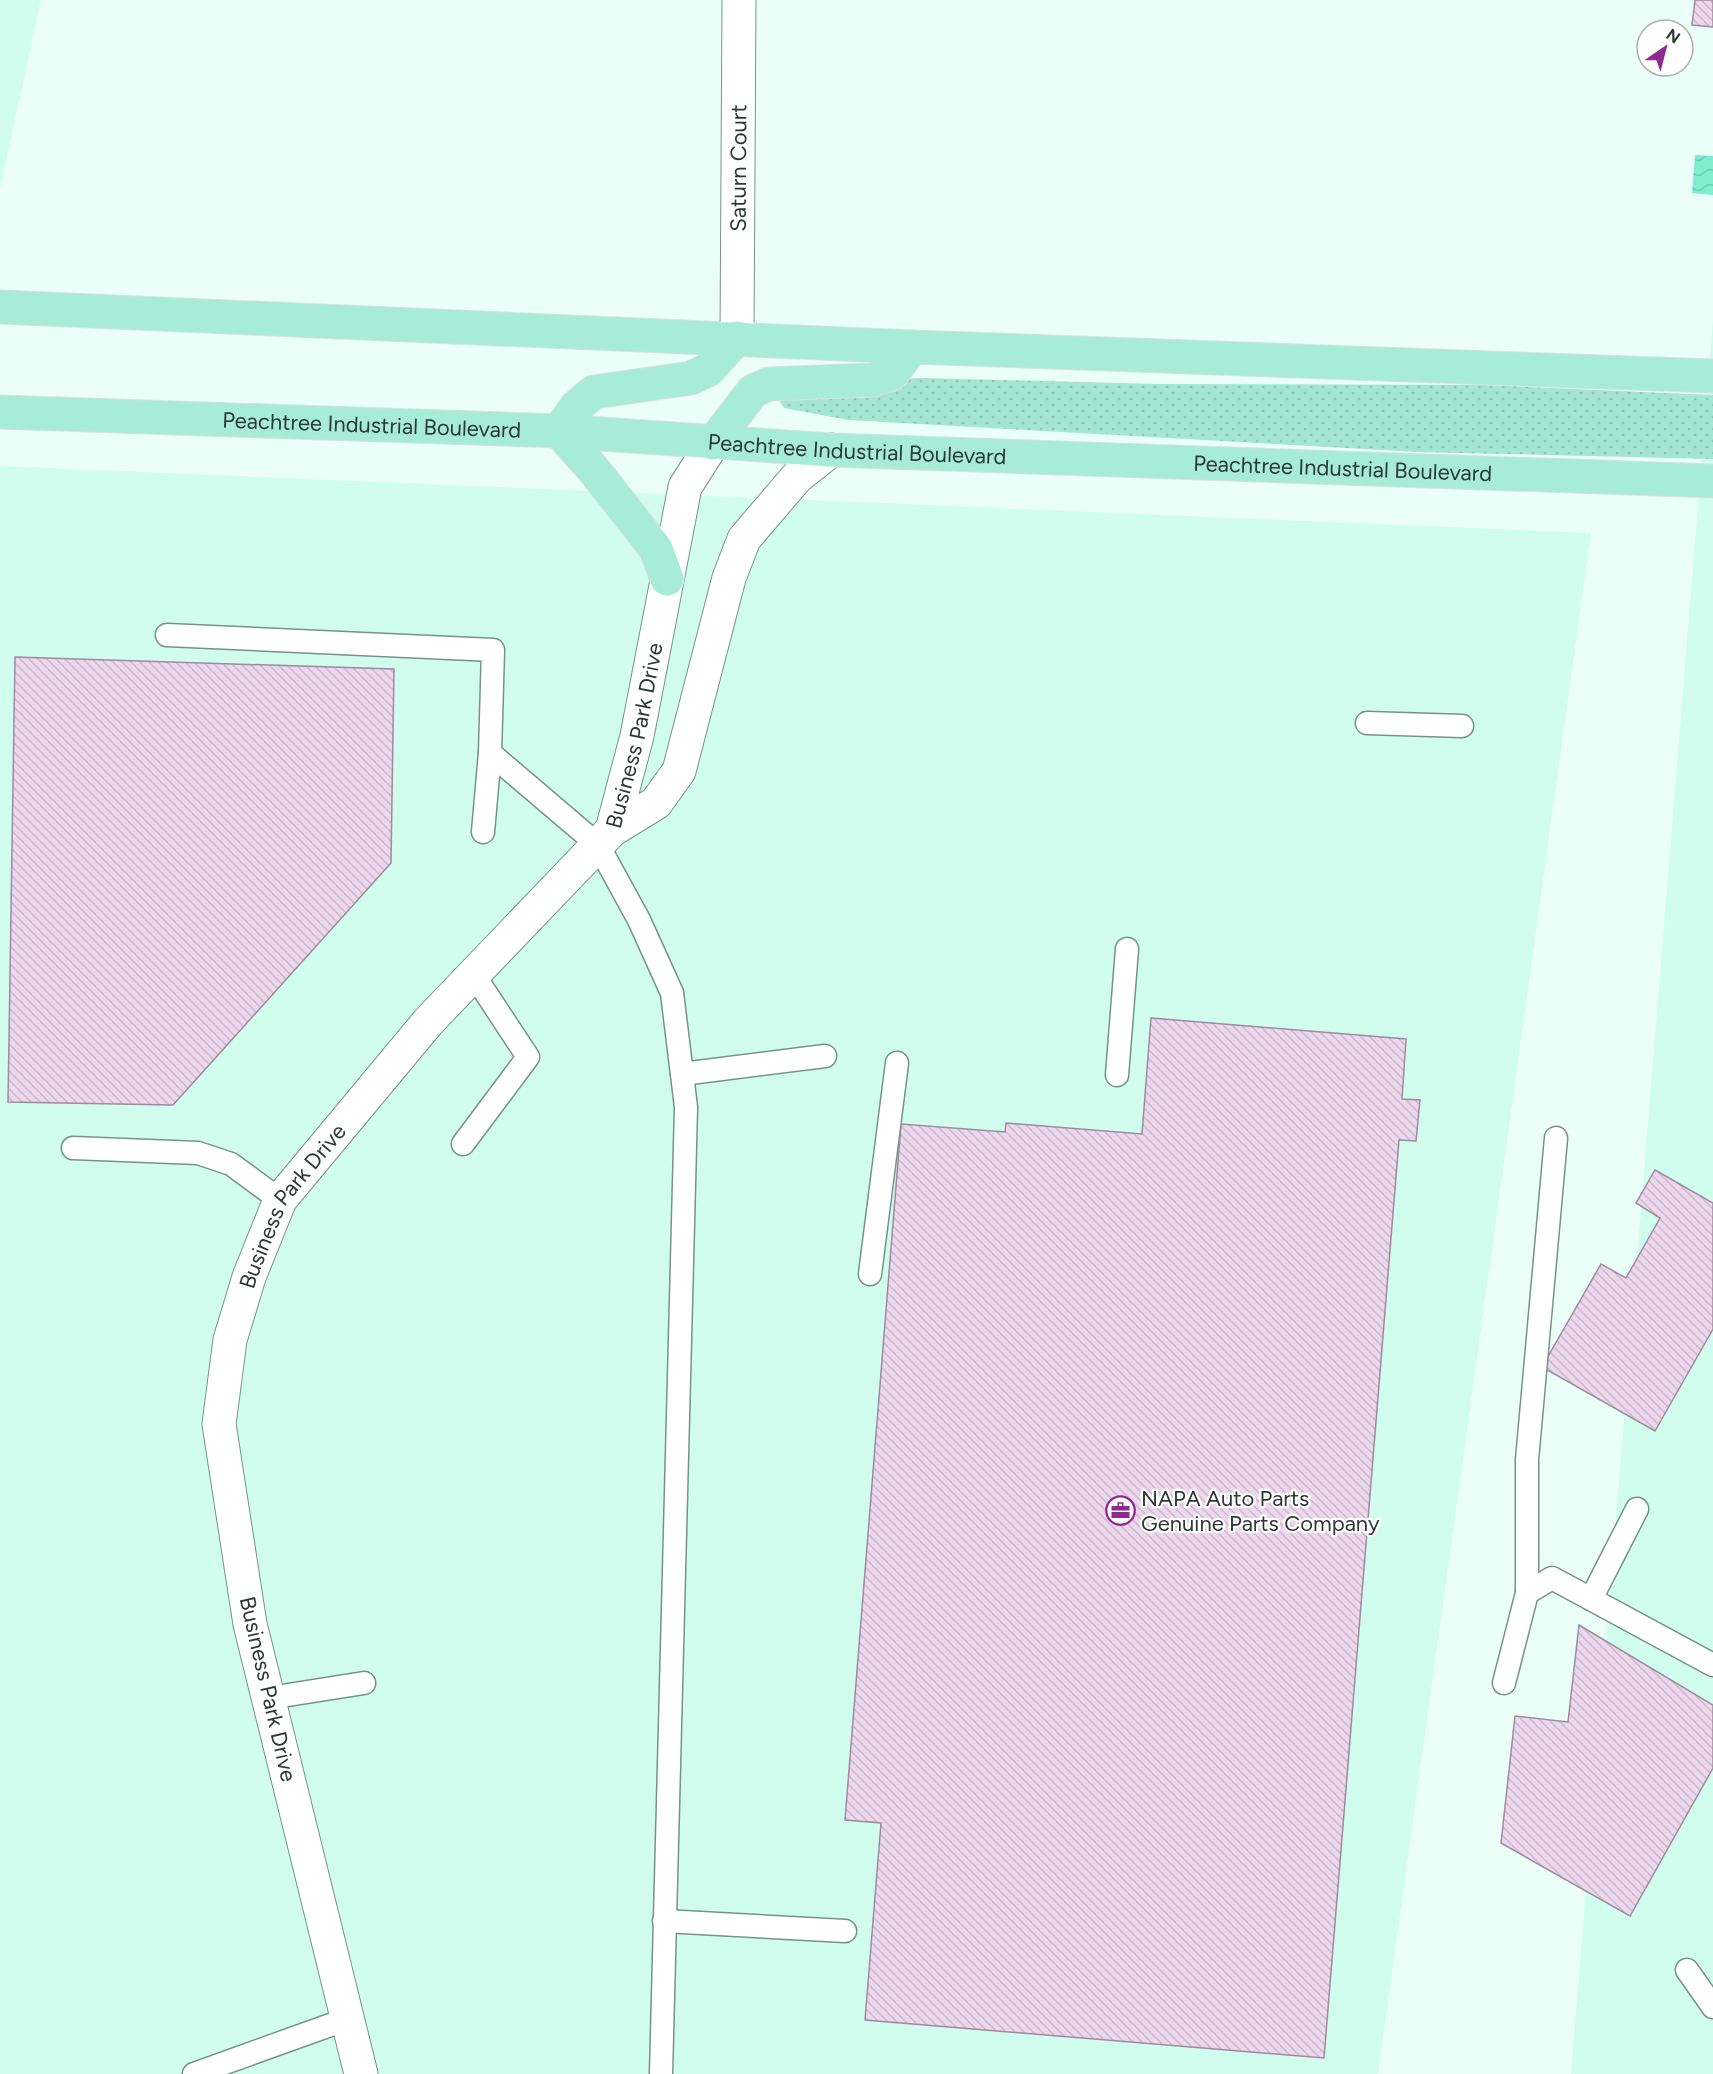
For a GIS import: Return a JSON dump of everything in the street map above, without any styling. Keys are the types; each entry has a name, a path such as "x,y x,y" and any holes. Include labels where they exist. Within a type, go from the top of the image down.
{"highway":[{"path":"0,307 912,347 1713,376"},
{"path":"667,579 656,549 593,469 559,431 576,407 594,392 691,378 708,370 737,338"},
{"path":"713,443 753,391 769,384 872,380 892,374 912,347"},
{"name":"Peachtree Industrial Boulevard","path":"0,412 559,431 831,450 1713,481"}],"street":[{"name":"Saturn Court","path":"737,338 739,0"},
{"name":"Business Park Drive","path":"362,2074 250,1624 219,1424 230,1340 249,1277 280,1200 428,1022 605,837 637,736 685,487 713,443"},
{"path":"605,837 656,803 679,771 729,578 744,539 797,477 831,450"}],"lane":[{"path":"167,635 493,650 490,753 483,832"},
{"path":"1367,723 1462,726"},
{"path":"490,753 605,837 672,993 686,1107 661,2074"},
{"path":"1117,1075 1127,949"},
{"path":"463,1144 528,1057 474,975"},
{"path":"682,1074 825,1056"},
{"path":"870,1274 897,1063"},
{"path":"1504,1683 1527,1593 1527,1460 1556,1138"},
{"path":"73,1148 198,1154 231,1164 280,1200"},
{"path":"1591,1599 1637,1509"},
{"path":"1527,1593 1552,1578 1713,1665"},
{"path":"269,1698 364,1683"},
{"path":"664,1921 845,1931"},
{"path":"1687,1970 1713,2007"},
{"path":"194,2074 347,2019"}],"shaded area":[{"path":"0,0 41,0 0,189"},
{"path":"1713,318 1713,2074 1571,2074 1709,370"},
{"path":"925,378 1158,384 1485,385 1713,395 1713,459 1417,452 848,420 784,408 777,397 800,381"},
{"path":"0,466 1591,533 1378,2074 0,2074"}],"water":[{"path":"1695,155 1713,156 1713,195 1692,193"}],"building":[{"path":"1695,0 1713,0 1713,27 1695,25 1695,18 1693,18"},
{"path":"15,657 394,669 391,863 173,1105 8,1102"},
{"name":"NAPA Auto Parts Genuine Parts Company","path":"1151,1018 1406,1039 1402,1099 1420,1100 1416,1141 1399,1140 1324,2058 865,2020 881,1823 845,1820 901,1124 1005,1132 1006,1123 1142,1134"},
{"path":"1655,1170 1713,1203 1713,1329 1655,1431 1542,1367 1601,1264 1626,1278 1660,1218 1636,1203"},
{"path":"1579,1625 1713,1705 1713,1768 1630,1916 1501,1843 1515,1716 1568,1722"}],"place":[{"name":"NAPA Auto Parts Genuine Parts Company","path":"1120,1511"}]}
